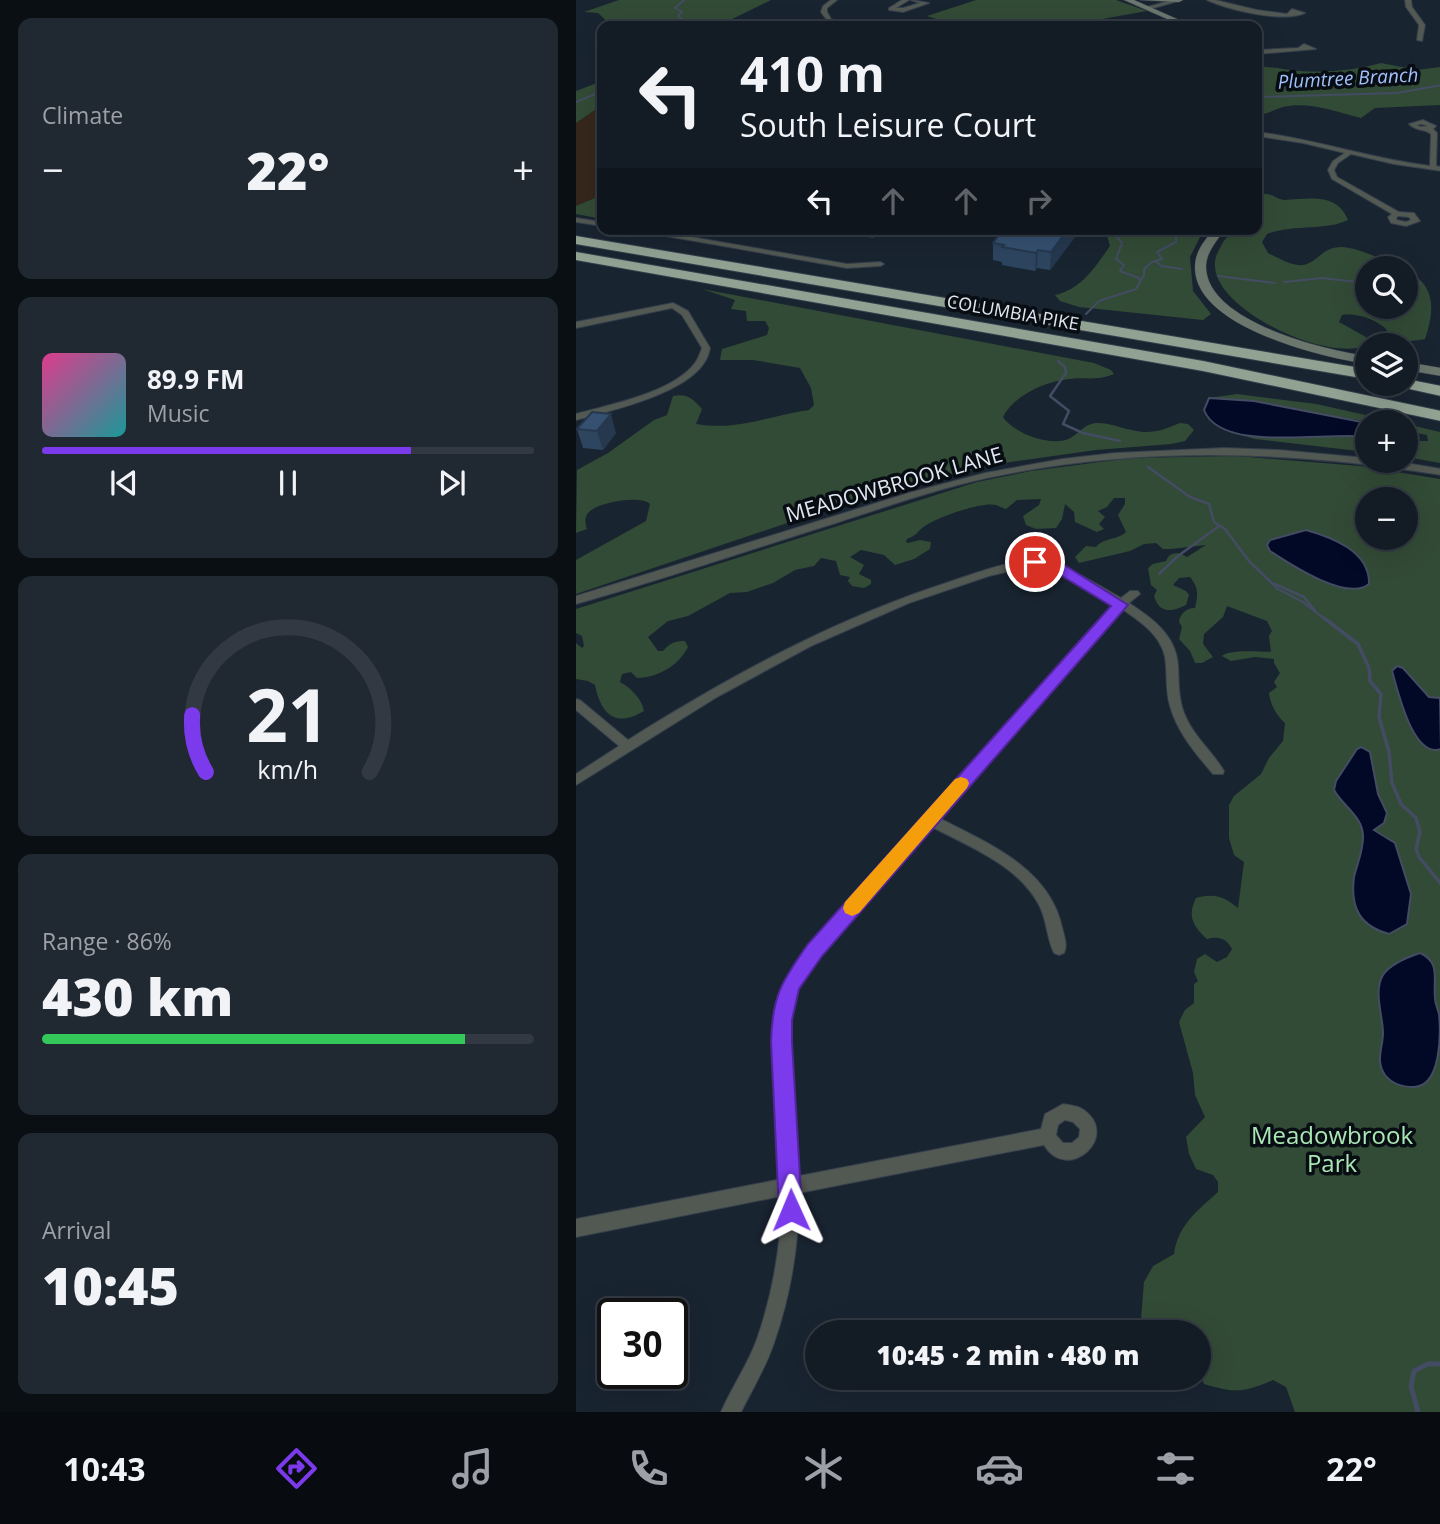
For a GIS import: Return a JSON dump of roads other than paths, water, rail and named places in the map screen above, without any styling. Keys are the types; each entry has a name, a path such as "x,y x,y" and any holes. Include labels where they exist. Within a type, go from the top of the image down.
{"highway":[{"name":"COLUMBIA PIKE","path":"576,240 1355,373"},
{"name":"COLUMBIA PIKE","path":"576,256 1020,332 1375,402 1440,418"},
{"path":"1418,383 1440,389"},
{"path":"1418,386 1440,389"}],"street":[{"path":"832,21 824,12 825,7 834,0"},
{"path":"906,0 891,9 903,10 925,3 914,0"},
{"path":"1128,0 1153,7 1179,0"},
{"path":"1140,0 1180,21"},
{"path":"1140,0 1179,0"},
{"path":"1210,0 1264,13 1289,13"},
{"path":"1408,0 1408,6 1422,24 1420,40"},
{"path":"1262,52 1300,49"},
{"path":"1262,135 1291,138 1436,168 1434,133 1429,129"},
{"path":"1350,152 1332,166 1334,178 1397,214"},
{"path":"576,220 597,223"},
{"path":"665,235 847,266 880,264"},
{"path":"1215,235 1202,251 1200,267 1205,285 1220,303 1241,319 1279,338 1309,348 1355,358"},
{"path":"576,325 673,305 685,313 704,341 705,354 699,366 685,378 665,388 576,417"},
{"path":"1418,368 1440,372"},
{"name":"MEADOWBROOK LANE","path":"576,600 942,486 1080,459 1159,453 1244,451 1329,456 1440,472"},
{"path":"576,780 725,684 826,633 918,595 999,570 1045,563 1068,573 1156,630 1169,647 1172,691 1180,718 1201,752 1218,771"},
{"path":"731,1412 765,1343 777,1306 791,1233 791,1186 781,1042 782,1020 790,986 815,950 929,819 1120,605 1134,594"},
{"path":"576,703 627,746"},
{"path":"929,819 1004,860 1036,885 1053,916 1059,949"},
{"path":"576,1228 1047,1136"}],"water":[{"path":"1209,398 1254,401 1355,421 1355,436 1253,436 1231,432 1214,424 1204,410"},
{"path":"1306,530 1337,541 1356,554 1368,572 1369,584 1359,588 1333,585 1291,564 1270,551 1267,545 1270,540"},
{"path":"1397,666 1403,668 1429,697 1440,698 1441,749 1431,749 1422,744 1408,721 1392,671"},
{"path":"1361,747 1370,752 1378,794 1387,813 1384,823 1374,830 1395,843 1411,894 1407,924 1389,934 1364,921 1356,907 1353,888 1362,846 1362,828 1334,790 1336,781"},
{"path":"1420,953 1431,961 1435,972 1435,1000 1440,1023 1439,1046 1430,1078 1423,1084 1410,1087 1394,1083 1385,1075 1380,1064 1383,1033 1379,988 1383,975 1390,967"}],"waterway":[{"path":"682,21 678,16 682,12 675,8 684,0"},
{"name":"Plumtree Branch","path":"1262,97 1397,93 1441,85"},
{"path":"576,102 597,93"},
{"path":"1117,235 1122,243 1116,259 1124,265 1120,271 1139,278 1140,281"},
{"path":"1086,314 1099,301 1136,289 1144,275 1144,269 1152,262 1162,259 1157,252 1176,242 1173,235"},
{"path":"1156,261 1161,266 1182,269"},
{"path":"1218,276 1275,283"},
{"path":"1284,282 1322,278 1355,282"},
{"path":"1058,361 1065,367 1066,373 1050,396 1069,411 1063,424 1083,433 1120,441"},
{"path":"1148,467 1190,497 1209,504 1214,522 1225,529 1249,561 1278,589 1303,602 1326,620"},
{"path":"1159,574 1178,556 1219,526"},
{"path":"1275,584 1304,597 1316,612"},
{"path":"1324,618 1358,644 1369,668 1370,681 1381,694 1379,717 1389,752 1392,783 1401,804 1416,818 1420,832 1416,849 1419,857 1441,884"},
{"path":"1418,1412 1411,1386 1414,1371 1428,1364 1441,1364"}],"park label":[{"name":"Meadowbrook Park","path":"1332,1148"}]}
